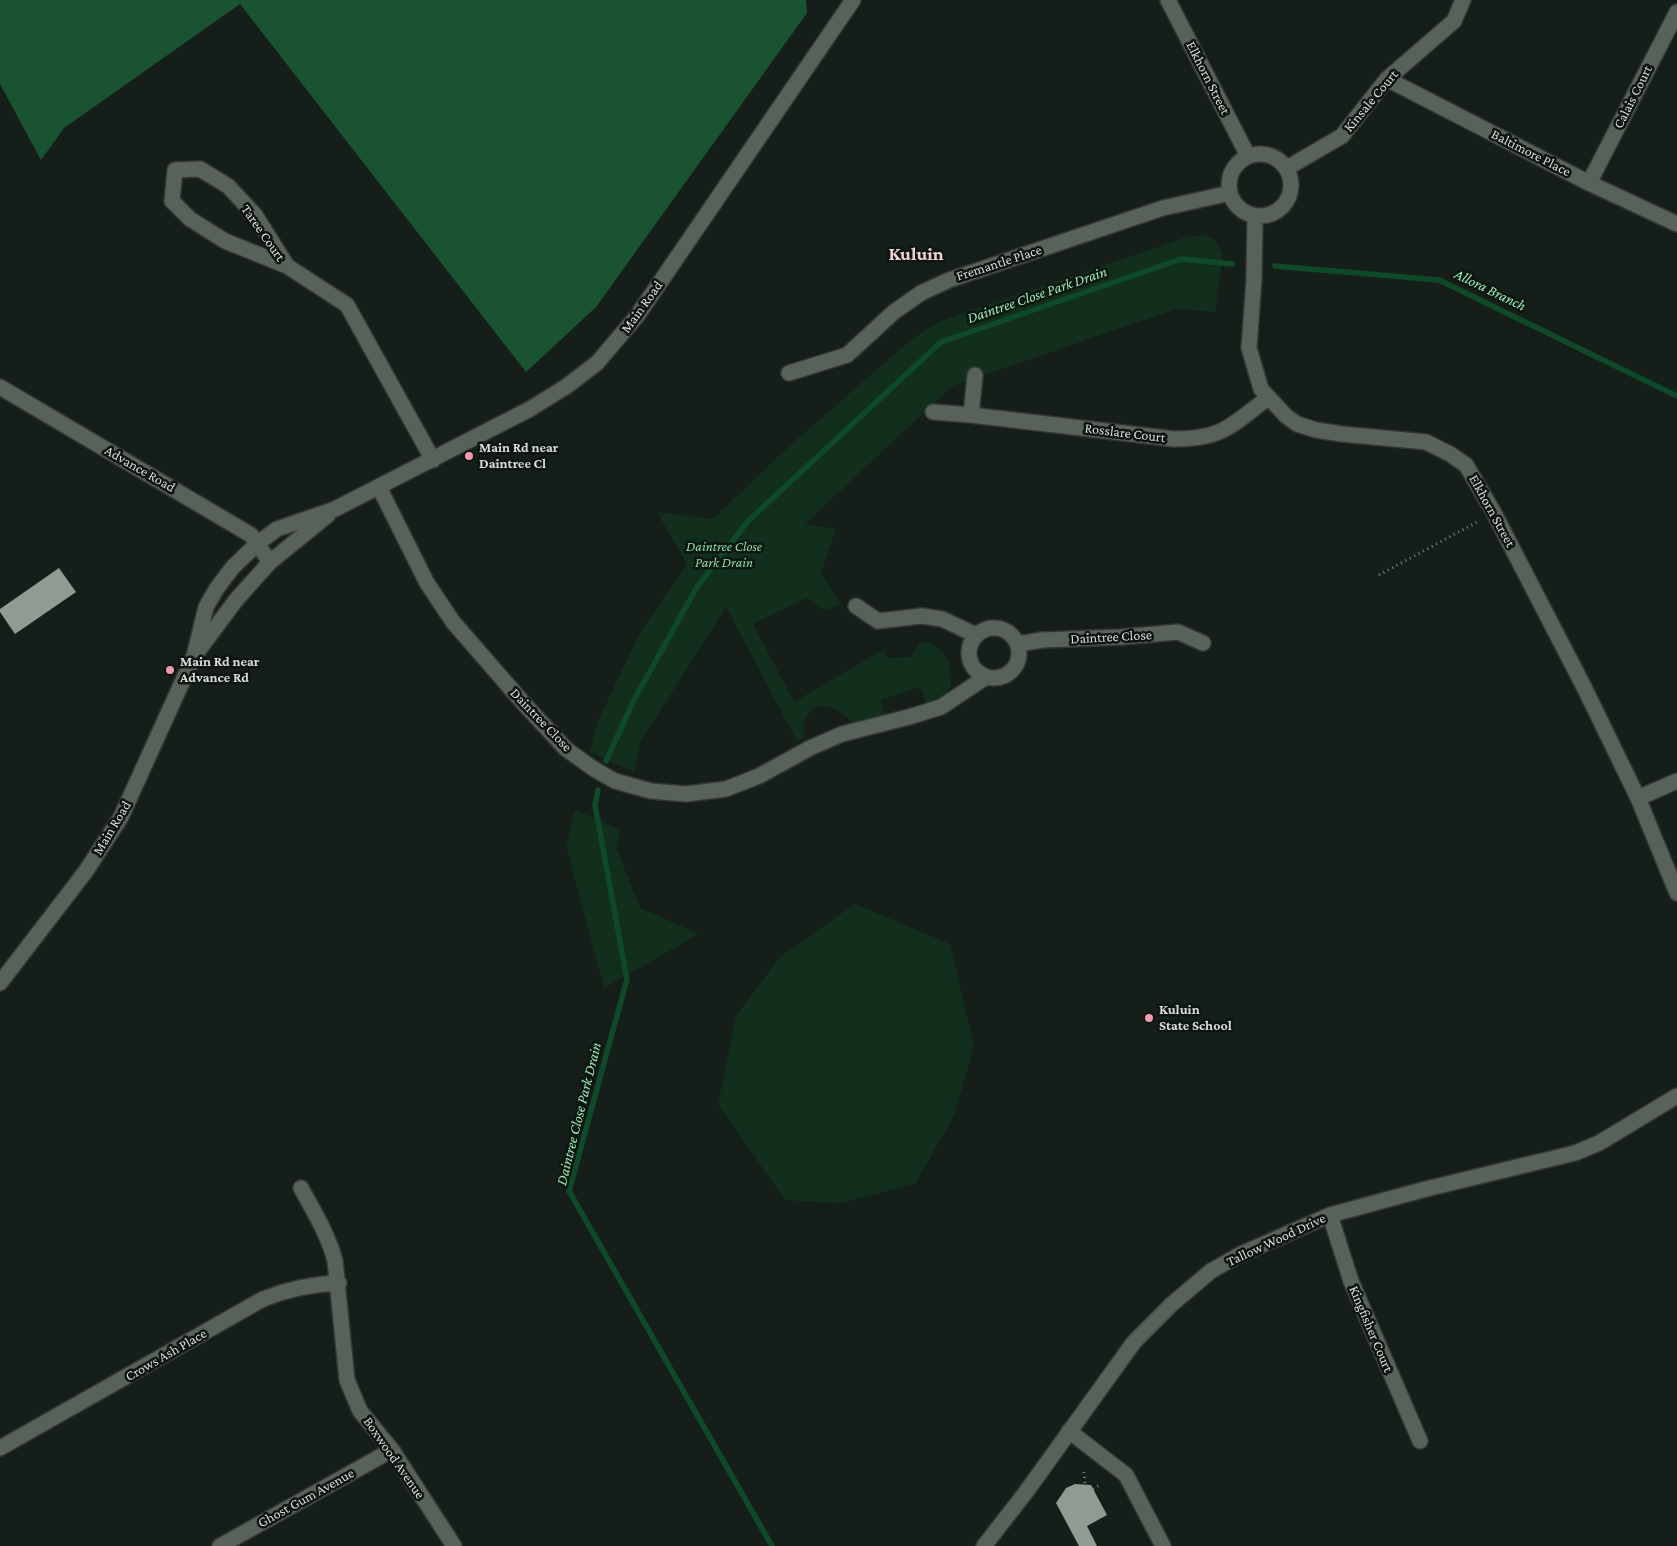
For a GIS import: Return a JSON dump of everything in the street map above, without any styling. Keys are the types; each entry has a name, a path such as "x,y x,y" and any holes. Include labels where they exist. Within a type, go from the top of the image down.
{"street":[{"name":"Main Road","path":"0,983 86,871 122,817 194,656 206,607 213,594 233,568 258,543 277,529 335,509 432,460 530,409 568,386 597,363 637,316 853,0"},
{"name":"Elkhorn Street","path":"1168,0 1248,156"},
{"name":"Kinsale Court","path":"1287,168 1342,136 1387,78 1454,21 1463,0"},
{"name":"Calais Court","path":"1589,183 1677,12"},
{"name":"Baltimore Place","path":"1387,78 1589,183 1677,224"},
{"path":"1269,155 1282,162 1290,175 1291,191 1284,205 1271,214 1263,216 1248,214 1237,206 1230,193 1229,186 1232,172 1241,160 1248,156 1269,155"},
{"name":"Taree Court","path":"287,266 255,215 228,186 200,169 175,170 172,201 190,219 225,241 287,266 347,304 432,460"},
{"name":"Fremantle Place","path":"789,374 847,355 894,312 920,293 949,280 1163,208 1230,193"},
{"name":"Elkhorn Street","path":"1255,216 1254,279 1248,348 1260,389 1286,416 1297,424 1316,430 1342,434 1426,442 1450,454 1466,465 1494,513 1584,687 1638,798 1677,893"},
{"path":"971,415 974,376"},
{"name":"Advance Road","path":"0,387 251,535 270,562"},
{"name":"Rosslare Court","path":"933,412 1174,439 1193,439 1216,434 1230,427 1268,398"},
{"name":"Daintree Close","path":"379,487 427,583 453,622 566,749 594,769 614,780 651,791 686,794 726,789 759,776 810,748 842,734 942,707 986,677"},
{"name":"Main Road","path":"194,656 236,600 270,562 335,509"},
{"path":"856,606 878,621 922,616 942,619 976,636"},
{"path":"1000,628 1014,637 1020,652 1019,660 1015,667 1002,677 986,677 973,667 969,650 976,636 983,630 1000,628"},
{"name":"Daintree Close","path":"1018,644 1042,640 1120,637 1178,632 1203,644"},
{"path":"1638,798 1677,781"},
{"name":"Tallow Wood Drive","path":"984,1546 1026,1492 1134,1342 1172,1304 1211,1271 1242,1254 1330,1215 1426,1189 1575,1153 1598,1143 1677,1096"},
{"path":"301,1188 331,1244 339,1283"},
{"name":"Kingfisher Court","path":"1330,1215 1350,1281 1420,1441"},
{"name":"Boxwood Avenue","path":"339,1283 347,1380 360,1411 392,1450 454,1546"},
{"name":"Crows Ash Place","path":"0,1448 263,1300 298,1287 339,1283"},
{"path":"1069,1431 1126,1475 1163,1546"},
{"name":"Ghost Gum Avenue","path":"220,1546 392,1450"}],"path":[{"path":"1379,575 1479,521"},
{"path":"1084,1472 1085,1484"},
{"path":"1093,1488 1101,1484"}],"green space":[{"path":"0,0 806,0 807,13 596,307 526,372 240,4 64,128 41,160 0,84"},
{"name":"Daintree Close Park Drain","path":"1204,235 1213,239 1223,252 1215,312 1176,309 952,386 805,524 836,529 821,573 841,604 826,611 806,598 753,624 794,702 884,649 887,658 911,657 919,643 929,642 942,651 948,660 950,671 951,687 938,702 926,704 920,687 881,700 884,715 854,723 833,708 821,706 810,712 804,722 804,738 797,741 726,607 641,741 634,772 590,752 597,723 641,631 687,564 657,512 713,519 785,450 907,343 943,320 1190,236"},
{"path":"575,810 621,830 616,847 640,908 699,934 604,988 566,846"},
{"path":"855,904 950,944 974,1046 954,1116 915,1184 841,1203 785,1200 718,1104 736,1016 781,956"}],"building":[{"path":"59,568 76,592 15,634 0,612 0,609"},
{"path":"1075,1484 1091,1485 1107,1515 1087,1526 1097,1546 1079,1546 1056,1503 1066,1488"}],"waterway":[{"name":"Daintree Close Park Drain","path":"606,761 634,700 697,587 748,521 941,342 1181,259 1232,264"},
{"name":"Allora Branch","path":"1275,266 1439,280 1677,396"},
{"name":"Daintree Close Park Drain","path":"598,790 595,805 627,979 569,1191 772,1546"}],"place":[{"name":"Main Rd near Daintree Cl","path":"469,456"},
{"name":"Main Rd near Advance Rd","path":"170,670"},
{"name":"Kuluin State School","path":"1149,1018"}],"district":[{"name":"Kuluin","path":"916,254"}]}
